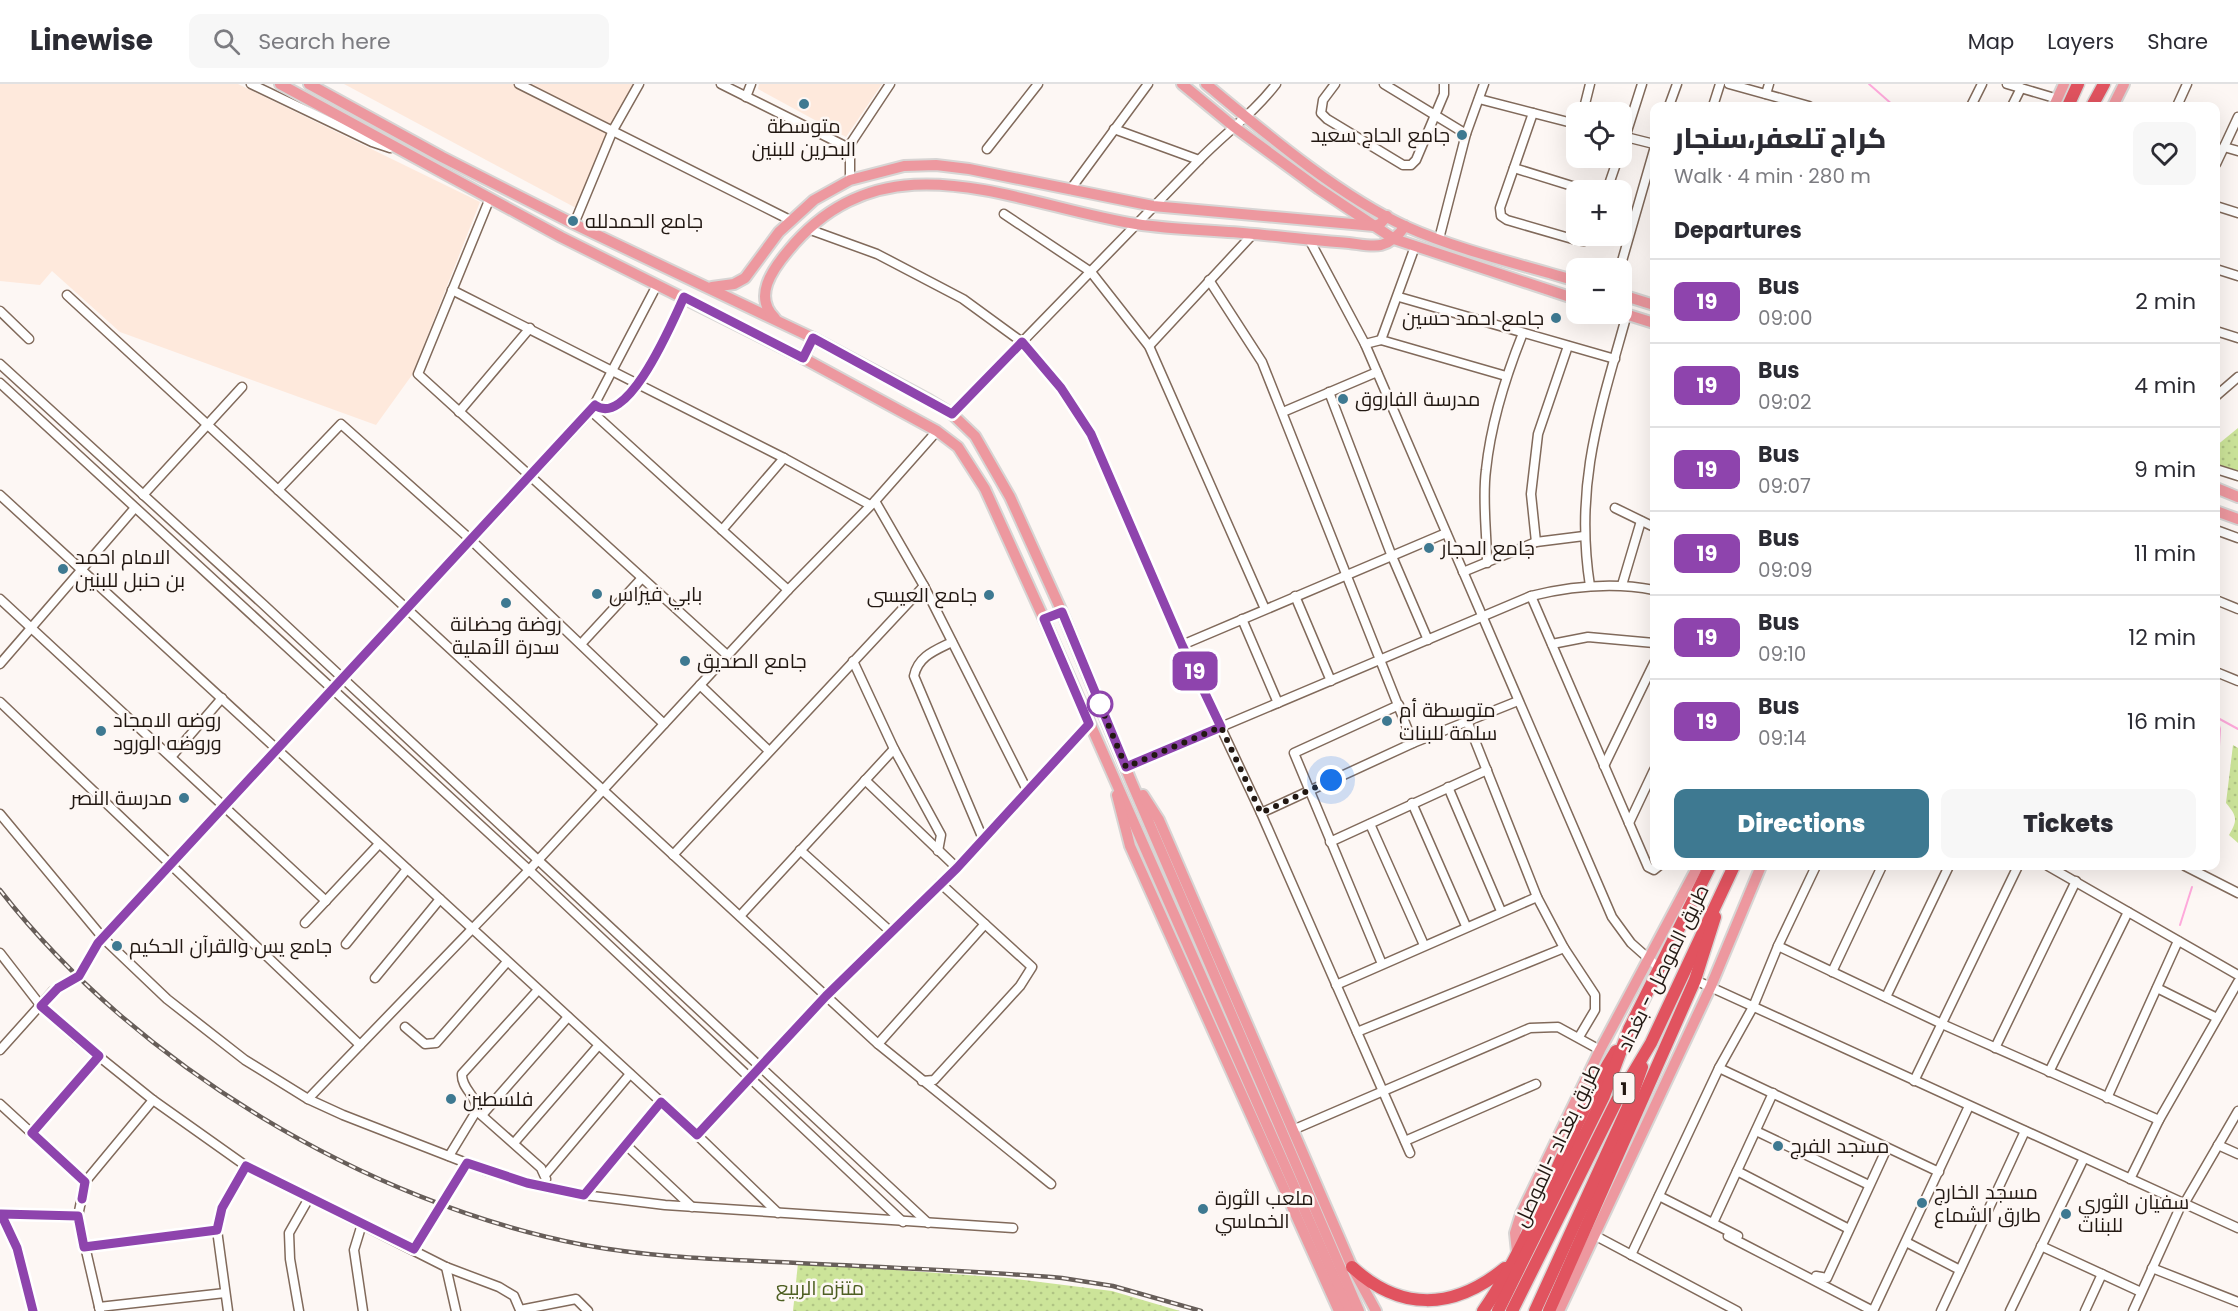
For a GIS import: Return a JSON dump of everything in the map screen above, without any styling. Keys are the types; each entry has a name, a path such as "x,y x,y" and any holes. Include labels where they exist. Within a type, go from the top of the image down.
{"highway":[{"path":"2062,102 2078,84"},
{"path":"2094,102 2104,84"},
{"name":"طريق بغداد -الموصل","path":"1498,1311 1604,1096 1629,1029 1658,967 1708,870"},
{"name":"طريق الموصل - بغداد","path":"1512,1311 1617,1100 1651,1043 1732,870"},
{"path":"1549,1311 1695,980 1725,885"},
{"path":"1483,1311 1514,1258 1592,1092 1629,1029"},
{"path":"1535,1311 1627,1109 1651,1043"},
{"path":"1352,1266 1364,1281 1385,1298 1399,1303 1426,1306 1450,1303 1462,1298 1514,1258"}],"main road":[{"path":"280,84 490,198 803,358 937,431 958,447 972,465 1044,619 1349,1311"},
{"path":"1182,84 1233,126 1394,239 1566,296"},
{"path":"1206,84 1305,162 1405,226 1439,239 1566,278"},
{"path":"2060,102 2064,84"},
{"path":"2115,102 2124,84"},
{"path":"316,86 442,157 574,224 813,338 952,414 985,450 1010,497 1062,612 1131,781 1359,1311"},
{"path":"707,287 721,288 745,278 768,244 790,220 814,200 850,180 883,170 920,165 952,166 1153,206 1374,226 1380,224 1387,216"},
{"path":"883,170 889,187"},
{"path":"777,321 768,311 765,301 768,281 784,255 808,230 838,207 889,187 923,182 953,184 1136,224 1310,241 1376,245 1394,239 1405,226"},
{"path":"1632,298 1650,304"},
{"path":"1632,316 1650,322"},
{"path":"803,358 813,338"},
{"path":"2220,489 2238,496"},
{"path":"2220,512 2238,519"},
{"path":"1044,619 1062,612"},
{"path":"1131,781 1159,820 1295,1129 1352,1266 1376,1311"},
{"path":"1116,786 1118,804 1130,846 1339,1311"},
{"path":"1514,1258 1518,1220 1647,957 1696,870"},
{"path":"1559,1311 1711,986 1759,870"}],"street":[{"path":"251,84 372,142 410,154"},
{"path":"519,84 790,220"},
{"path":"574,224 613,130 639,84"},
{"path":"721,84 847,148 850,157 850,180"},
{"path":"746,97 751,84"},
{"path":"847,148 890,84"},
{"path":"987,149 1038,84"},
{"path":"1070,190 1148,84"},
{"path":"952,414 1153,206 1233,126 1258,106 1276,84"},
{"path":"1335,84 1323,100 1321,113 1403,165 1411,165 1416,160 1433,114 1444,94 1444,84"},
{"path":"1384,84 1466,134"},
{"path":"1439,239 1466,134 1484,84"},
{"path":"1585,102 1590,84"},
{"path":"1632,111 1642,84"},
{"path":"1670,102 1677,84"},
{"path":"1714,102 1720,84"},
{"path":"1729,84 1795,102"},
{"path":"1766,94 1769,84"},
{"path":"1973,102 1982,84"},
{"path":"2007,84 2055,102"},
{"path":"2179,102 2187,84"},
{"path":"2014,102 2021,88"},
{"path":"1479,99 1566,121"},
{"path":"1533,113 1500,208 1502,216 1507,220 1566,237"},
{"path":"2220,156 2238,117"},
{"path":"1114,129 1199,160"},
{"path":"1632,138 1650,143"},
{"path":"2224,147 2238,151"},
{"path":"1623,258 1650,164"},
{"path":"1514,168 1566,184"},
{"path":"490,198 418,374 727,655"},
{"path":"2220,207 2238,213"},
{"path":"1004,214 1091,272 1149,346 1265,609"},
{"path":"808,230 870,251 921,275 963,299 1022,342 1061,388 1091,434 1182,645 1261,813 1410,1153"},
{"path":"1149,346 1253,234"},
{"path":"1310,241 1365,344 1612,917 1631,943 1658,967"},
{"path":"1381,340 1399,297 1413,252"},
{"path":"2220,270 2238,276"},
{"path":"1209,280 1262,362 1413,743"},
{"path":"0,1050 58,988 79,976 103,938 593,408 657,285"},
{"path":"452,290 872,503 924,586 1027,790"},
{"path":"67,295 878,1044 1050,1184"},
{"path":"593,408 610,409 638,385 684,297"},
{"path":"1399,297 1615,359"},
{"path":"0,311 30,339"},
{"path":"1590,586 1584,536 1588,460 1622,324"},
{"path":"459,412 530,328"},
{"path":"2220,332 2238,338"},
{"path":"1487,562 1485,472 1494,417 1506,376 1523,333"},
{"path":"1365,344 1381,340 1506,376"},
{"path":"1536,542 1531,494 1538,434 1568,346"},
{"path":"0,364 264,605 927,1223"},
{"path":"1283,412 1377,372"},
{"path":"2220,393 2238,377"},
{"path":"0,383 134,509 529,870 903,1222"},
{"path":"143,495 242,387"},
{"path":"1329,392 1391,554 1428,640"},
{"path":"593,408 788,590"},
{"path":"278,490 340,424 470,539 664,723"},
{"path":"308,1099 529,870 937,431"},
{"path":"722,530 784,458"},
{"path":"2220,470 2238,476"},
{"path":"0,495 697,1135 778,1214"},
{"path":"1615,508 1650,525"},
{"path":"0,664 134,509"},
{"path":"1622,585 1641,521"},
{"path":"2220,531 2238,538"},
{"path":"1182,645 1446,532"},
{"path":"1463,572 1536,542 1584,536"},
{"path":"581,644 642,578"},
{"path":"1126,767 1531,596 1590,586 1622,585 1650,589"},
{"path":"673,855 924,586"},
{"path":"1295,596 1331,681"},
{"path":"1531,596 1650,868"},
{"path":"0,599 326,901"},
{"path":"2220,602 2238,609"},
{"path":"253,617 264,605"},
{"path":"1242,619 1278,703"},
{"path":"1552,644 1588,637 1650,643"},
{"path":"952,642 922,659 916,667 915,676 983,839"},
{"path":"853,661 894,749 941,835 938,851"},
{"path":"1604,766 1650,671"},
{"path":"2220,674 2238,681"},
{"path":"700,685 769,751"},
{"path":"172,756 222,698"},
{"path":"1261,813 1413,743 1468,723 1518,701"},
{"path":"0,702 360,1045"},
{"path":"1382,964 1330,842 1311,789 1294,753 1399,705"},
{"path":"1468,723 1537,897 1564,948 1593,990 1596,1000 1593,1014 1579,1036"},
{"path":"697,1135 826,996 957,868 1089,724"},
{"path":"740,916 894,749"},
{"path":"1330,842 1487,770"},
{"path":"1629,823 1650,778"},
{"path":"865,780 957,868"},
{"path":"1448,787 1501,911"},
{"path":"1412,803 1466,926"},
{"path":"0,814 103,938 192,1020 245,1060 308,1099 467,1163 547,1188 584,1195 778,1214 1013,1228"},
{"path":"1370,824 1424,945"},
{"path":"305,923 379,844"},
{"path":"801,850 891,932"},
{"path":"345,945 407,869"},
{"path":"1631,1255 1719,1068 1753,1007 1778,946 1814,870"},
{"path":"1832,972 1880,870"},
{"path":"1886,997 1947,870"},
{"path":"1914,1081 2016,870"},
{"path":"2055,870 2238,975"},
{"path":"2193,870 2238,893"},
{"path":"1995,1048 2076,881"},
{"path":"922,1081 934,1080 1020,986 1032,967 940,883"},
{"path":"1336,985 1466,926 1537,897"},
{"path":"375,978 440,899"},
{"path":"2049,1072 2128,912"},
{"path":"878,1044 985,924"},
{"path":"2107,1098 2178,941"},
{"path":"1778,946 1942,1024 2159,1120"},
{"path":"1357,1032 1564,948"},
{"path":"0,953 41,1006 153,1100 246,1166 446,1267 500,1287 514,1296 520,1310 576,1299 588,1311"},
{"path":"405,1027 425,1044 436,1043 507,962"},
{"path":"1695,980 2238,1228"},
{"path":"2130,1179 2159,1120 2238,982"},
{"path":"2157,988 2217,1018"},
{"path":"538,990 462,1074 464,1084 475,1098 479,1113 541,1168 545,1175 547,1188"},
{"path":"449,1156 479,1113 568,1017"},
{"path":"1295,1129 1495,1041 1530,1028 1552,1026 1579,1036 1600,1050"},
{"path":"514,1143 598,1046"},
{"path":"32,1133 99,1056"},
{"path":"1719,1068 1939,1172"},
{"path":"545,1175 630,1074"},
{"path":"1405,1141 1536,1084"},
{"path":"1713,1223 1773,1093"},
{"path":"153,1100 85,1182 78,1216 100,1309 225,1293"},
{"path":"584,1195 661,1102"},
{"path":"0,1104 85,1182"},
{"path":"1728,1236 1873,1311 1969,1106"},
{"path":"2133,1311 2183,1203 2238,1111"},
{"path":"1756,1131 1869,1185"},
{"path":"1941,1311 2025,1131"},
{"path":"625,1144 692,1207"},
{"path":"2218,1145 2238,1154"},
{"path":"1659,1196 1824,1279 1827,1278 1887,1148"},
{"path":"2010,1311 2084,1158"},
{"path":"414,1249 467,1163"},
{"path":"228,1311 217,1230 222,1208 246,1166"},
{"path":"1737,1171 1849,1229"},
{"path":"299,1311 290,1259 289,1233 309,1198"},
{"path":"33,1311 17,1248 0,1214 78,1216"},
{"path":"362,1224 354,1250 363,1311"},
{"path":"84,1247 217,1230"},
{"path":"1594,1235 1737,1311"},
{"path":"1906,1242 1960,1270"},
{"path":"2041,1246 2141,1292"},
{"path":"446,1267 456,1311"},
{"path":"2152,1268 2238,1302"},
{"path":"2085,1311 2102,1274"}],"shaded area":[{"path":"0,84 238,84 480,202 412,375 376,425 120,332 52,271 40,285 0,281"},
{"path":"344,84 634,84 576,208"},
{"path":"759,84 882,84 846,137 758,89"}],"green space":[{"path":"2238,428 2238,473 2220,467 2220,443"},
{"path":"2233,745 2238,748 2238,843 2229,835 2235,818 2226,803"},
{"name":"متنزه الربيع","path":"798,1263 1009,1278 1112,1291 1180,1311 793,1311"}],"waterway":[{"path":"1869,84 1889,102"},
{"path":"2220,719 2238,729"},
{"path":"2180,925 2192,887"}],"railway":[{"path":"0,890 55,954 118,1013 187,1068 262,1117 340,1160 420,1196 502,1225 584,1245 657,1255 1062,1278 1113,1286 1201,1311"}],"bus line":[{"name":"19","path":"33,1311 17,1248 11,1231 1,1214 78,1216 84,1247 217,1230 222,1208 246,1166 414,1249 467,1163 527,1183 584,1195 661,1102 697,1135 826,996 957,868 1089,724 1044,619 1062,612 1126,767 1221,727 1182,645 1091,434 1061,388 1022,342 952,414 813,338 803,358 684,297 648,370 638,385 610,409 604,410 595,405 123,919 98,943 79,976 63,984 41,1006 99,1056 32,1133 85,1182 82,1199"}],"place":[{"name":"متوسطة البحرين للبنين","path":"804,104"},
{"name":"جامع الحاج سعيد","path":"1462,135"},
{"name":"جامع الحمدلله","path":"573,221"},
{"name":"جامع احمد حسين","path":"1556,318"},
{"name":"مدرسة الفاروق","path":"1343,399"},
{"name":"جامع الحجار","path":"1429,548"},
{"name":"الامام احمد بن حنبل للبنين","path":"63,569"},
{"name":"بابي فيراس","path":"597,594"},
{"name":"جامع العيسى","path":"989,595"},
{"name":"روضة وحضانة سدرة الأهلية","path":"506,603"},
{"name":"جامع الصديق","path":"685,661"},
{"name":"متوسطة أم سلمة للبنات","path":"1387,721"},
{"name":"روضه الامجاد وروضه الورود","path":"101,731"},
{"name":"مدرسة النصر","path":"184,798"},
{"name":"جامع يس والقرآن الحكيم","path":"117,946"},
{"name":"فلسطين","path":"451,1099"},
{"name":"مسجد الفرج","path":"1778,1146"},
{"name":"مسجد الخارج طارق الشماع","path":"1922,1203"},
{"name":"ملعب الثورة الخماسي","path":"1203,1209"},
{"name":"سفيان الثوري للبنات","path":"2066,1214"}],"route":[{"path":"1100,704 1098,700 1126,767 1221,727 1261,813 1331,780"}]}
